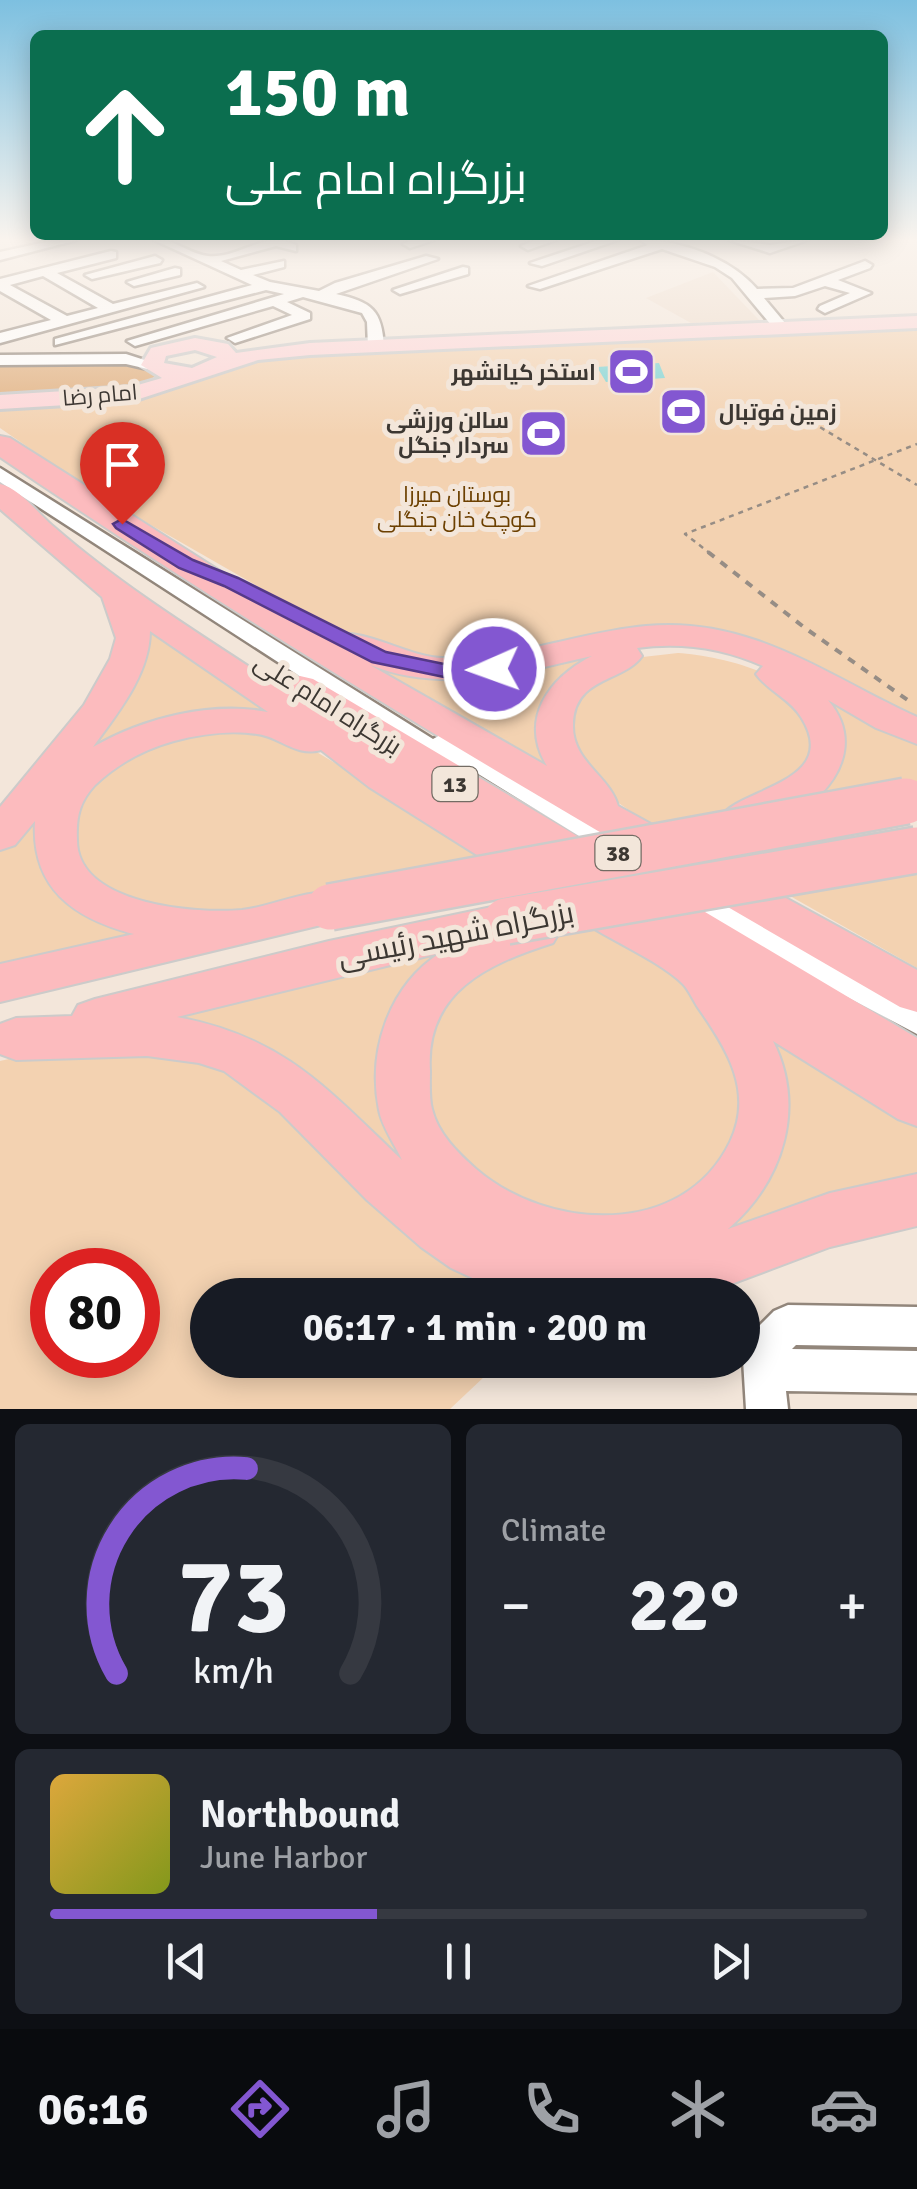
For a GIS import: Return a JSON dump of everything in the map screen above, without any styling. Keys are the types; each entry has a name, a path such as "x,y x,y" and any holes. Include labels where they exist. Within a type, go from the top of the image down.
{"highway":[{"name":"بزرگراه امام علی","path":"0,444 409,702 917,993"},
{"name":"بزرگراه امام علی","path":"0,493 544,840 917,1064"},
{"path":"0,493 41,536 118,594 342,745 384,778"},
{"path":"186,564 231,582 352,646 404,664 444,670 494,669 608,642 661,635 699,636 739,644 780,659 917,732"},
{"path":"0,835 85,728 126,665 132,628 118,594"},
{"path":"614,822 559,752 554,731 557,706 569,687 591,669 627,655 659,650 712,652 748,662 787,682 816,710 830,746 826,762 808,788 764,811 692,832 669,844"},
{"path":"236,927 120,913 85,894 67,877 58,862 56,821 69,790 81,776 96,762 138,739 167,729 229,720 276,726 384,778 917,1103"},
{"name":"بزرگراه شهید رئیسی","path":"0,983 330,907 912,800"},
{"name":"38","path":"522,926 917,850"},
{"path":"522,926 446,972 426,993 406,1027 401,1058 404,1108 422,1151 454,1192 490,1217 546,1237 614,1244 660,1234 703,1214 743,1173 756,1145 766,1094 752,1050 702,974"},
{"name":"بزرگراه شهید رئیسی","path":"8,1040 329,960 522,926"},
{"path":"8,1040 132,1031 230,1051 303,1098 393,1189 439,1228 486,1258 572,1284 622,1284 684,1274 842,1214 917,1200"}],"main road":[{"path":"159,362 185,344 257,354 917,322"},
{"name":"امام رضا","path":"0,400 125,395 196,374 225,349"},
{"path":"159,362 196,374"},
{"name":"امام رضا","path":"0,400 132,390 157,382 159,362"}],"street":[{"path":"36,306 61,320"},
{"path":"105,306 111,309"},
{"path":"0,338 124,306"},
{"path":"0,360 58,350 202,306"},
{"path":"135,341 262,306"},
{"path":"225,349 305,316 284,306"},
{"path":"358,306 374,316 376,346"},
{"path":"762,306 782,330"},
{"path":"825,310 835,306"},
{"path":"0,320 42,309"},
{"path":"58,350 159,362"},
{"path":"0,462 398,714 813,964 917,1021"},
{"path":"0,474 461,768 917,1040"},
{"path":"917,1327 788,1325 760,1351 765,1390 917,1372"}],"path":[{"path":"803,417 917,484"},
{"path":"917,444 685,534 805,628 917,707"}],"shaded area":[{"path":"660,306 745,306 759,320 691,323"},
{"path":"0,364 141,364 156,375 149,382 132,387 0,393"}],"green space":[{"name":"بوستان میرزا کوچک خان جنگلی","path":"917,324 917,728 721,636 452,667 348,638 95,493 0,428 0,404 110,397 270,355"},
{"path":"265,603 344,646 394,666 609,645 725,644 917,737 917,789 720,827 834,765 808,692 748,657 695,645 623,651 558,690 580,789"},
{"path":"133,610 346,754 258,715 82,763 49,866 177,927 0,968 0,845 65,765"},
{"path":"678,653 744,666 789,689 804,713 818,759 776,801 658,830 604,793 567,755 568,697 634,658"},
{"path":"240,725 310,748 496,860 240,913 160,913 90,885 65,831 70,808 132,747"},
{"path":"917,864 917,968 776,888"},
{"path":"595,924 678,974 744,1058 736,1161 649,1224 498,1204 418,1108 432,1001 482,956"},
{"path":"533,925 470,948 388,1107 553,1252 751,1181 727,999 917,1113 917,1186 684,1261 524,1258 315,1095 139,1024"},
{"path":"75,1044 194,1050 545,1278 190,1278 190,1378 483,1378 450,1409 0,1409 0,1061"}],"water":[{"name":"استخر کیانشهر","path":"659,363 665,378 606,382 597,367"}],"place":[{"name":"استخر کیانشهر","path":"631,372"},
{"name":"زمین فوتبال","path":"684,412"},
{"name":"سالن ورزشی سردار جنگل","path":"544,433"}],"route":[{"path":"122,524 186,564 231,582 380,658 444,670 494,669"}]}
